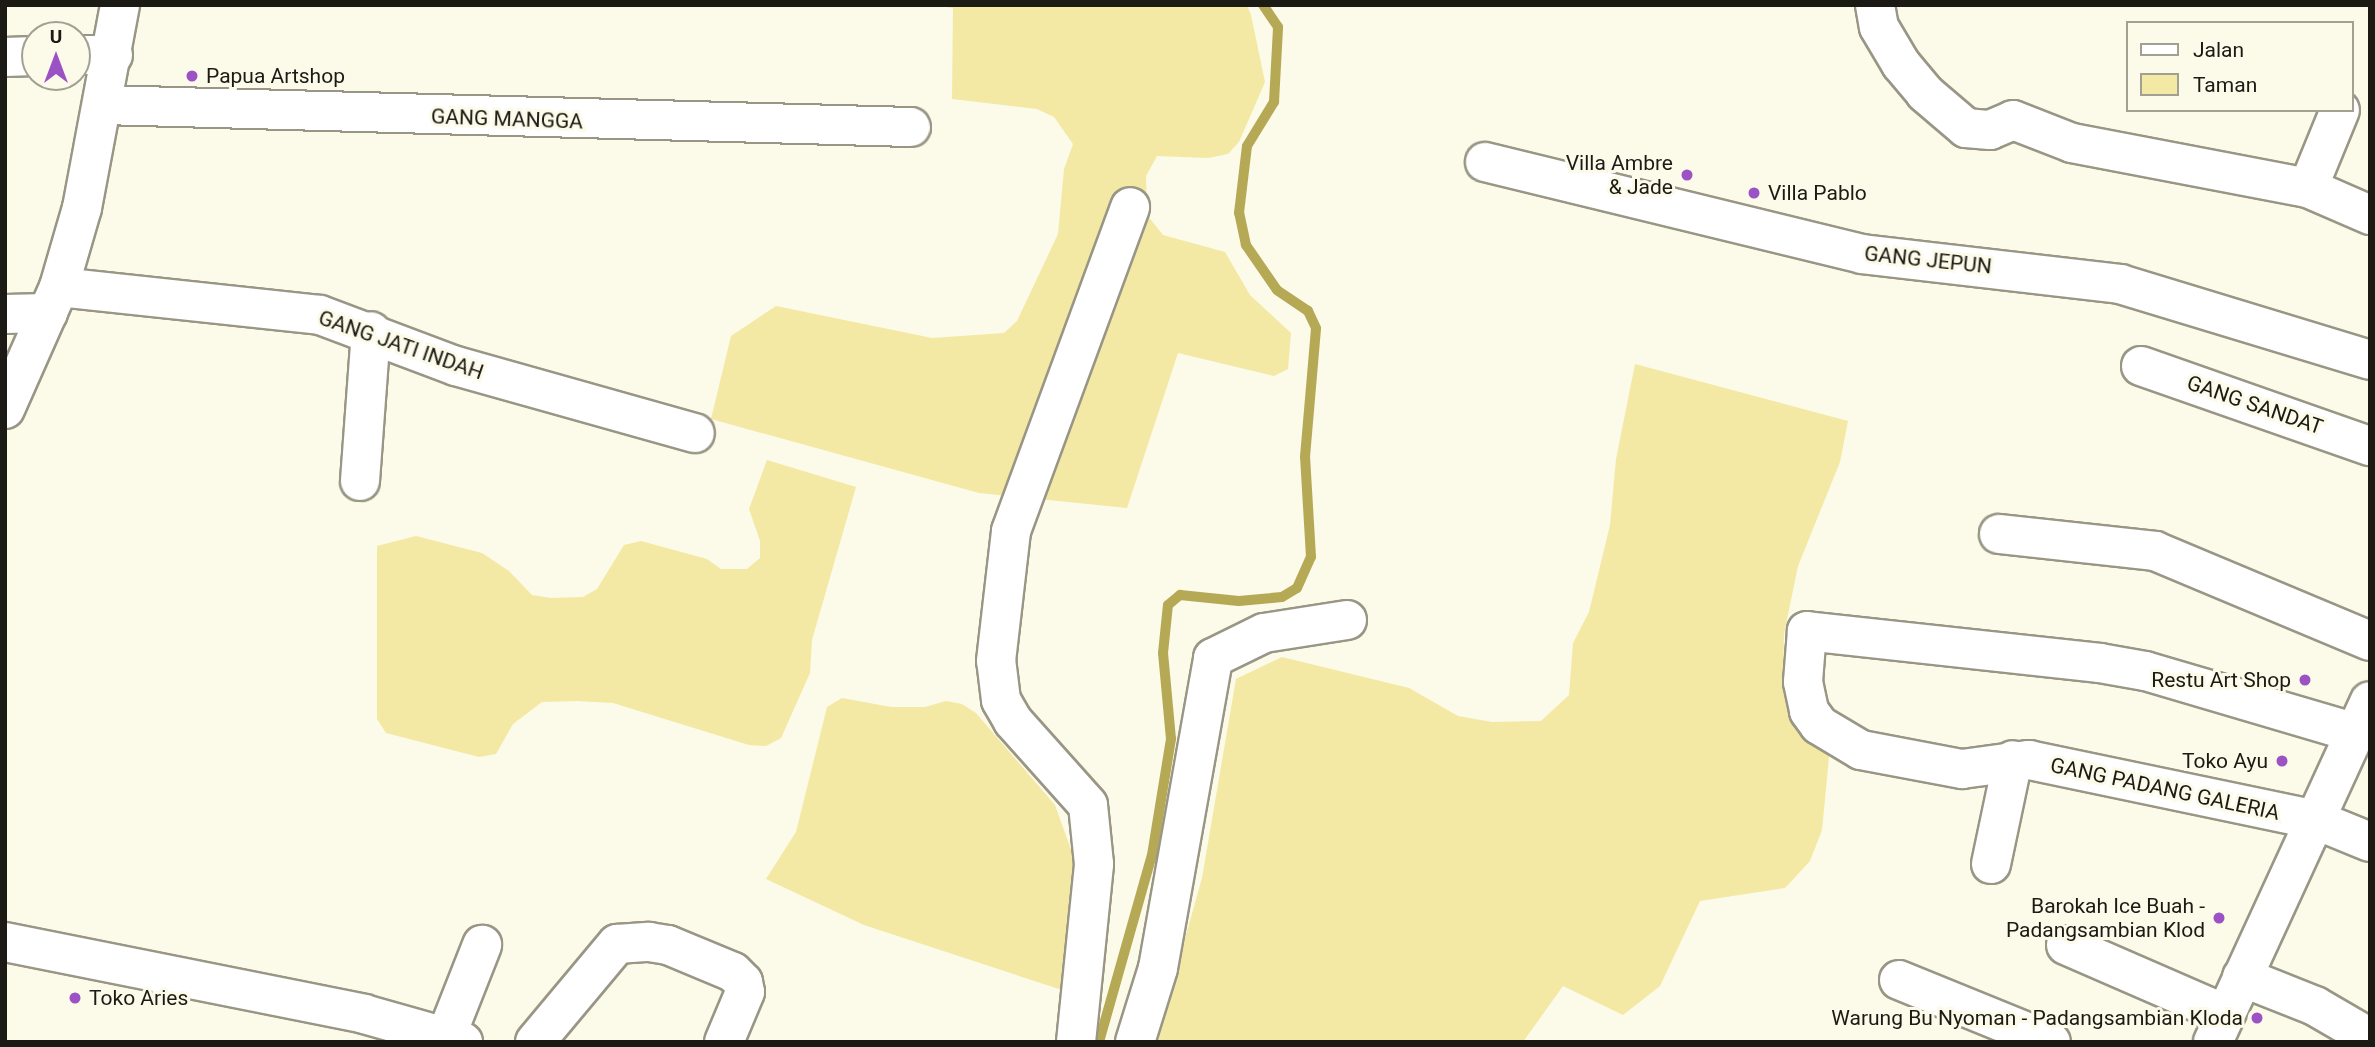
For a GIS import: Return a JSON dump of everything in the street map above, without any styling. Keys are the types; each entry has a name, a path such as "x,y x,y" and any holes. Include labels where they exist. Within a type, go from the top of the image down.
{"street":[{"path":"5,409 54,300 103,105 95,55 120,5"},
{"path":"1875,5 1879,27 1901,64 1926,93 1966,128 1990,130 2013,120 2072,143 2308,188 2370,215"},
{"name":"GANG MANGGA","path":"103,105 708,125 911,127"},
{"path":"2308,188 2339,112"},
{"name":"GANG JEPUN","path":"1485,162 1862,254 2120,284 2370,360"},
{"path":"1076,1042 1094,864 1088,805 1013,721 1001,700 997,650 1011,531 1130,207"},
{"name":"GANG JATI INDAH","path":"5,314 54,300 305,313 371,331 456,366 695,433"},
{"path":"360,481 371,331"},
{"name":"GANG SANDAT","path":"2140,366 2370,446"},
{"path":"1999,534 2155,551 2370,641"},
{"path":"1135,1042 1158,968 1213,658 1264,633 1347,620"},
{"name":"GANG PADANG GALERIA","path":"2363,717 2111,665 1831,636 1807,631 1803,682 1809,711 1830,732 1861,750 1934,767 1979,768 2013,760 2316,820 2370,842"},
{"path":"2066,945 2219,1028 2363,717"},
{"path":"1990,864 2013,760"},
{"path":"5,942 243,988 455,1038 482,945"},
{"path":"535,1042 617,944 649,942 668,945 733,972 743,982 745,992 724,1042"},
{"path":"2242,976 2315,1006 2370,1038"},
{"path":"1899,980 2051,1042"}],"green space":[{"path":"932,5 1247,5 1251,15 1265,82 1239,142 1228,154 1208,158 1157,156 1146,176 1147,215 1163,235 1225,252 1250,295 1291,333 1288,369 1274,376 1178,353 1127,508 979,493 711,419 731,336 776,306 932,338 1004,333 1017,321 1058,234 1064,169 1073,144 1054,117 1037,109 952,99 953,8"},
{"path":"1635,364 1848,421 1840,462 1798,566 1784,634 1783,686 1789,706 1830,747 1822,830 1810,861 1785,888 1700,901 1660,986 1623,1015 1563,986 1523,1042 1156,1042 1202,878 1236,679 1282,657 1409,688 1458,716 1492,722 1541,721 1569,695 1573,643 1589,612 1610,525 1616,459"},
{"path":"767,460 856,487 812,640 810,673 781,738 766,746 749,745 613,703 577,701 542,702 513,724 496,754 479,757 386,733 377,719 377,546 416,536 482,553 509,571 532,595 551,598 583,597 597,589 624,545 641,541 707,559 721,569 747,569 760,558 760,541 749,509"},
{"path":"842,698 891,707 925,707 946,701 962,704 976,713 1055,805 1073,855 1068,992 864,925 766,879 796,832 827,707"}],"waterway":[{"path":"1099,1042 1152,855 1171,739 1163,653 1168,605 1180,595 1239,601 1282,597 1297,588 1311,557 1305,457 1316,328 1308,311 1277,290 1246,245 1239,213 1247,146 1274,102 1278,27 1263,5"}],"place":[{"name":"Papua Artshop","path":"192,76"},
{"name":"Villa Ambre & Jade","path":"1687,175"},
{"name":"Villa Pablo","path":"1754,193"},
{"name":"Restu Art Shop","path":"2305,680"},
{"name":"Toko Ayu","path":"2282,761"},
{"name":"Barokah Ice Buah - Padangsambian Klod","path":"2219,918"},
{"name":"Toko Aries","path":"75,998"},
{"name":"Warung Bu Nyoman - Padangsambian Kloda","path":"2257,1018"}]}
